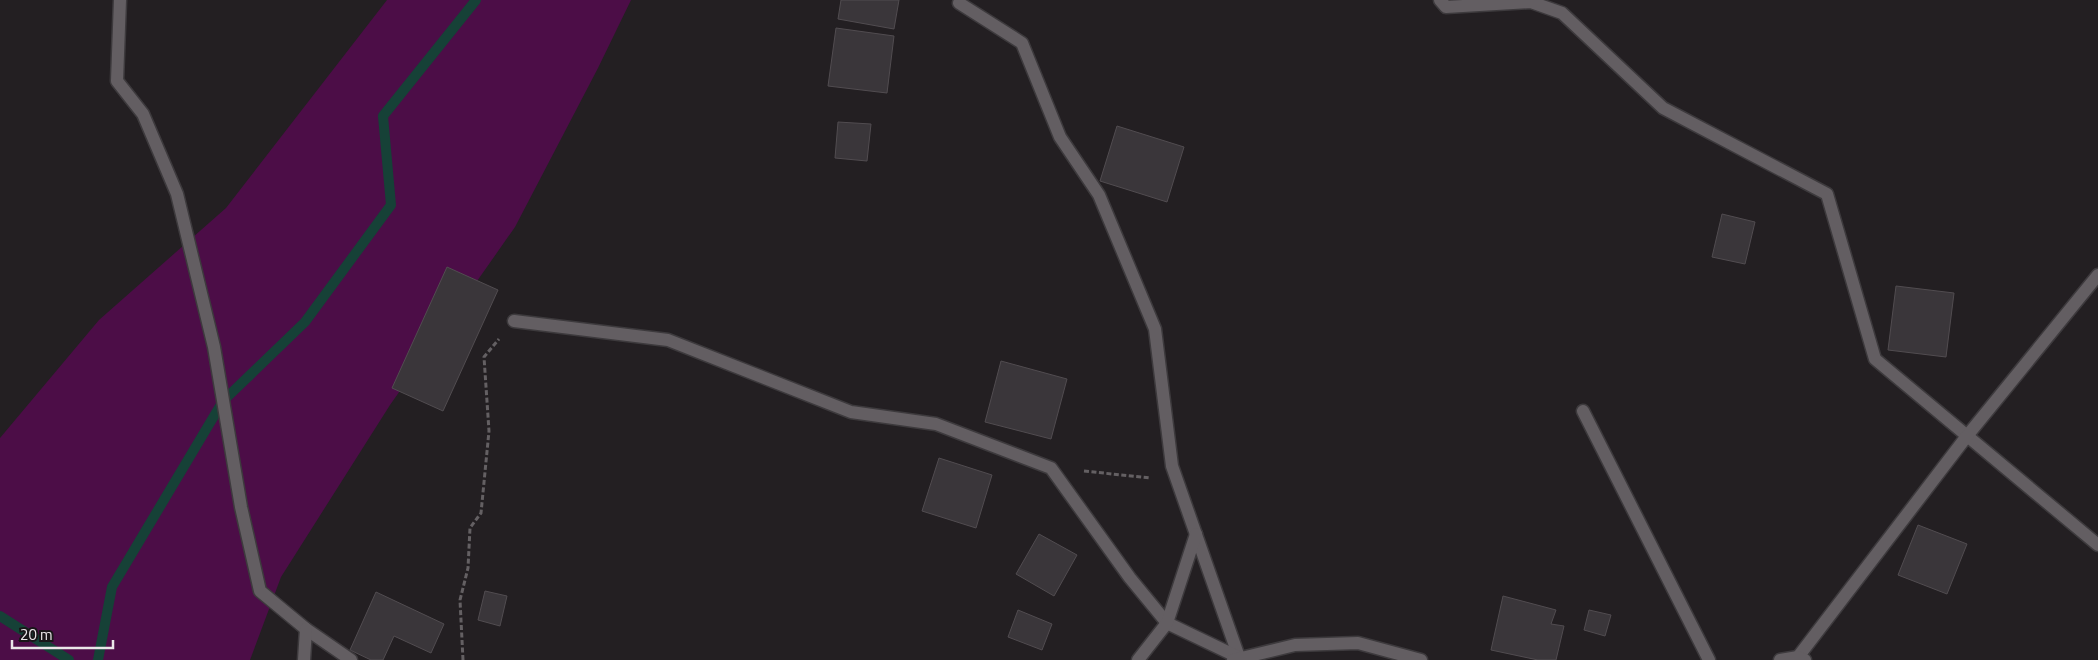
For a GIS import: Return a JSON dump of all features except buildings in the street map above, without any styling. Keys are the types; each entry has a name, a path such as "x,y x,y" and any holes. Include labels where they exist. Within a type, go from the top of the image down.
{"street":[{"path":"120,0 117,81 143,114 177,194 214,347 241,507 260,591 306,630 351,660"},
{"path":"1440,0 1446,7 1531,2 1562,13 1663,108 1827,194 1875,359 2098,545"},
{"path":"959,3 1022,43 1060,137 1099,195 1155,329 1172,466 1237,659"},
{"path":"1780,660 1801,659 1967,436 2098,275"},
{"path":"514,321 668,340 851,412 936,424 1051,468 1130,578 1167,623 1237,659 1295,645 1358,642 1421,660"},
{"path":"1583,411 1708,660"},
{"path":"1138,660 1167,623 1196,534"},
{"path":"304,660 306,630"}],"path":[{"path":"463,660 460,600 468,568 470,528 481,513 489,431 484,357 514,321"},
{"path":"1051,468 1177,482"}],"shaded area":[{"path":"387,0 631,0 598,68 515,227 390,405 281,577 250,660 0,660 0,438 99,320 226,208"}],"waterway":[{"path":"98,660 112,587 223,401 305,322 391,205 383,116 476,0"},
{"path":"0,616 69,660"}]}
